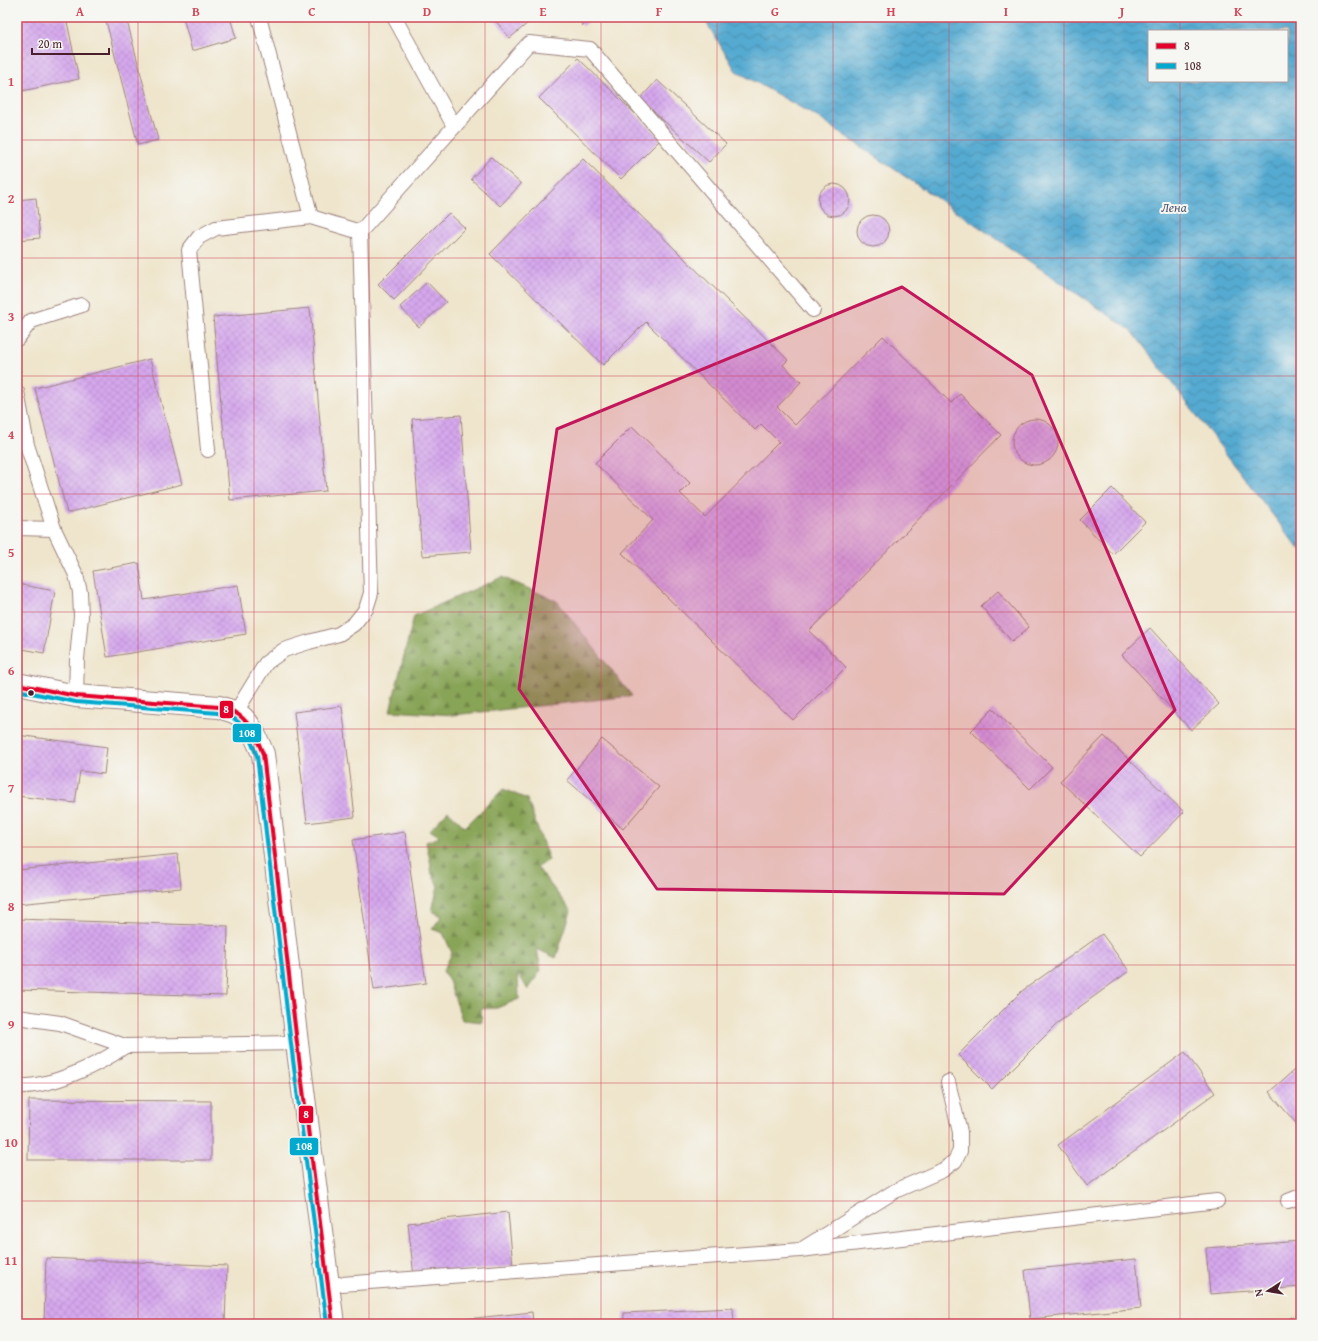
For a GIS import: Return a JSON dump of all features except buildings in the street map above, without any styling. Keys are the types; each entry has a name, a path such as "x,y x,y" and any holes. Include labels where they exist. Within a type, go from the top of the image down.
{"street":[{"path":"17,684 76,696 219,707 236,712 248,724 256,738 263,754 297,1043 333,1324"}],"lane":[{"path":"259,17 311,216"},
{"path":"394,17 454,126"},
{"path":"236,712 266,663 284,650 339,634 354,624 366,608 372,593 360,232 529,43 590,49 813,310"},
{"path":"208,450 189,250 199,237 216,228 311,216 360,232"},
{"path":"17,339 31,321 82,306"},
{"path":"17,392 27,445 54,529 76,575 80,592 81,616 77,659 76,696"},
{"path":"17,528 54,529"},
{"path":"17,1017 60,1023 125,1046 297,1043"},
{"path":"17,1086 42,1084 84,1070 116,1053 125,1046"},
{"path":"800,1250 895,1191 943,1170 955,1161 960,1151 960,1132 948,1082"},
{"path":"1288,1201 1301,1196"},
{"path":"328,1285 800,1250 1217,1201"},
{"path":"1295,1324 1301,1323"}],"highlighted area":[{"path":"902,287 1032,375 1175,710 1004,894 657,889 519,689 557,429"}],"green space":[{"path":"502,577 557,601 632,696 453,715 390,711 414,616"},
{"path":"503,789 527,799 549,860 537,867 571,911 556,958 537,949 541,970 528,990 518,973 519,999 497,1008 481,1009 482,1022 462,1020 449,981 443,971 452,953 443,933 432,929 442,916 432,911 438,886 430,870 431,865 426,842 440,837 430,830 448,811 465,827"}],"water":[{"name":"Лена","path":"703,17 1301,17 1301,549 1298,548 1132,331 819,118 736,71"}],"transit line":[{"name":"8","path":"17,684 76,696 219,707 240,715 249,725 255,736 263,754 297,1043 333,1324"},
{"name":"108","path":"17,690 76,702 218,713 236,720 240,723 249,736 257,756 291,1044 327,1324"}]}
